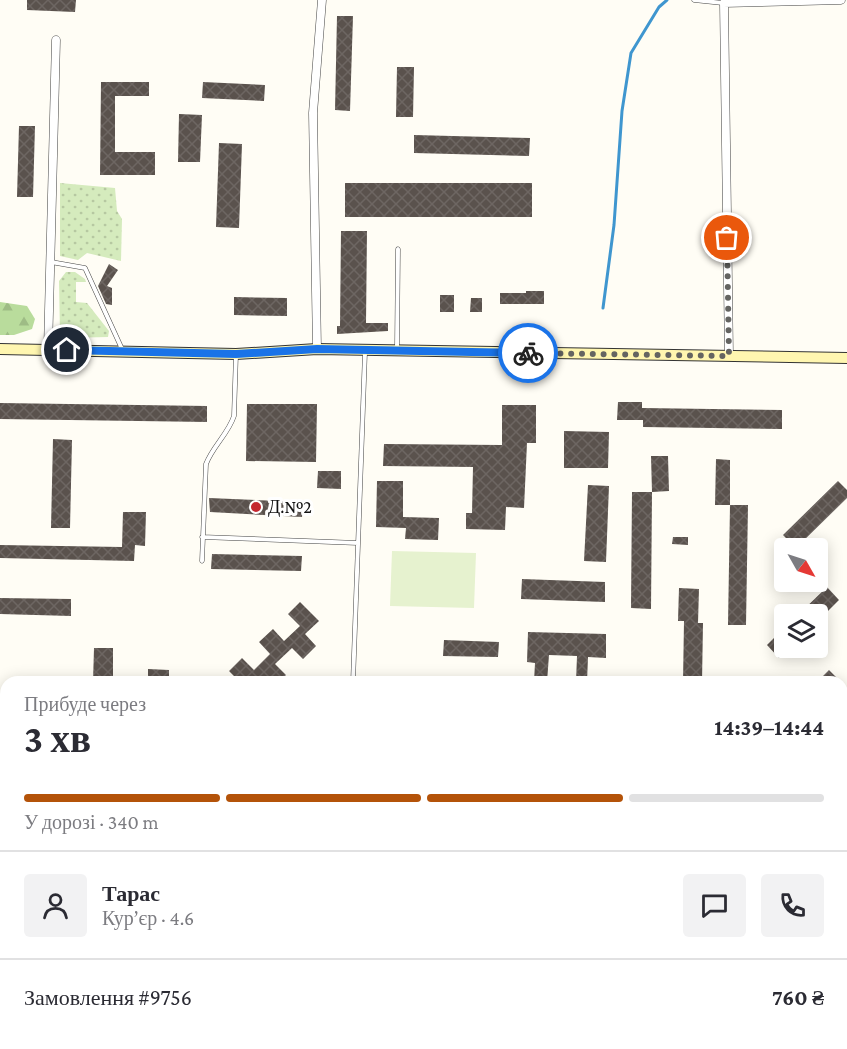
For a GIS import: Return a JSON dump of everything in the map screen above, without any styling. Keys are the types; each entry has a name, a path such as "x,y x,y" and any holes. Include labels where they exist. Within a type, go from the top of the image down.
{"main road":[{"path":"0,349 236,354 317,349 847,357"}],"street":[{"path":"317,349 313,113 322,0"},
{"path":"729,356 724,3 841,0"},
{"path":"48,350 56,40"}],"lane":[{"path":"694,0 724,3"},
{"path":"397,351 398,249"},
{"path":"50,262 85,268 123,350"},
{"path":"353,676 365,351"},
{"path":"202,561 206,464 211,451 231,426 234,416 236,354"},
{"path":"202,537 358,543"}],"green space":[{"path":"60,183 115,188 117,211 122,219 121,261 87,253 78,260 60,256"},
{"path":"66,272 75,272 85,279 86,282 76,282 76,302 87,303 109,331 108,337 66,338 60,334 59,281"},
{"path":"0,302 27,306 35,319 32,329 14,335 0,335"},
{"path":"392,551 476,553 474,608 390,606"}],"building":[{"path":"27,0 76,0 75,12 27,10"},
{"path":"337,16 353,16 350,111 335,110"},
{"path":"397,67 414,67 413,117 396,117"},
{"path":"101,82 149,82 149,96 115,96 115,152 155,152 155,175 100,175"},
{"path":"203,82 265,85 264,101 202,98"},
{"path":"179,114 202,115 200,162 178,162"},
{"path":"19,126 35,126 33,197 17,197"},
{"path":"414,135 530,138 529,156 414,153"},
{"path":"219,143 242,144 239,228 216,227"},
{"path":"345,183 532,183 532,217 345,217"},
{"path":"341,231 367,231 366,323 388,323 388,331 337,334 337,326 340,326"},
{"path":"109,264 118,270 107,286 112,288 112,305 106,304 98,286"},
{"path":"526,291 544,291 544,304 500,304 500,293 526,293"},
{"path":"440,295 454,295 454,312 440,312"},
{"path":"234,297 287,298 287,316 234,315"},
{"path":"471,298 482,298 482,312 470,312"},
{"path":"618,402 642,402 642,408 782,410 782,429 643,427 643,420 617,420"},
{"path":"0,403 207,406 207,422 0,419"},
{"path":"247,404 317,404 316,462 246,461"},
{"path":"502,405 536,405 536,443 527,443 524,508 506,507 505,530 466,529 466,513 472,513 473,467 383,466 384,444 502,445"},
{"path":"564,431 609,432 608,468 564,468"},
{"path":"53,439 72,440 70,528 51,528"},
{"path":"651,456 668,456 669,491 652,492"},
{"path":"716,459 730,460 730,505 715,505"},
{"path":"318,471 341,471 341,489 317,488"},
{"path":"377,481 403,481 403,517 439,518 438,540 405,539 406,528 376,527"},
{"path":"838,481 847,490 847,498 806,538 786,538 783,535"},
{"path":"588,485 609,486 606,562 584,561"},
{"path":"632,492 652,492 651,609 631,608"},
{"name":"Д.№2","path":"209,498 304,502 302,517 210,512"},
{"path":"730,505 748,505 746,625 728,625"},
{"path":"123,512 146,512 145,546 135,545 134,561 0,558 0,545 122,547"},
{"path":"673,537 688,537 688,545 672,544"},
{"path":"212,554 302,556 301,571 211,569"},
{"path":"522,579 605,582 605,602 521,599"},
{"path":"679,588 699,589 698,623 703,623 702,676 683,676 684,621 678,621"},
{"path":"828,588 839,600 828,611 828,604 809,604 822,592 828,592"},
{"path":"0,598 71,599 71,616 0,614"},
{"path":"300,602 319,621 305,634 316,646 303,659 292,648 275,664 285,676 234,676 229,671 242,658 254,670 270,654 259,642 273,629 284,641 300,626 288,614"},
{"path":"528,632 606,634 606,658 588,657 587,676 576,676 577,656 549,655 547,676 534,676 535,663 527,662"},
{"path":"774,638 774,653 767,645"},
{"path":"444,640 499,642 498,657 443,656"},
{"path":"94,648 113,648 113,676 93,676"},
{"path":"148,669 169,670 169,676 148,676"},
{"path":"829,670 835,676 823,676"}],"waterway":[{"path":"603,308 614,225 622,111 631,53 659,7 667,0"}],"way so far":[{"path":"528,353 729,356 727,238"}],"place":[{"name":"Д.№2","path":"256,507"}],"route":[{"path":"67,350 236,354 317,349 528,353"}]}
